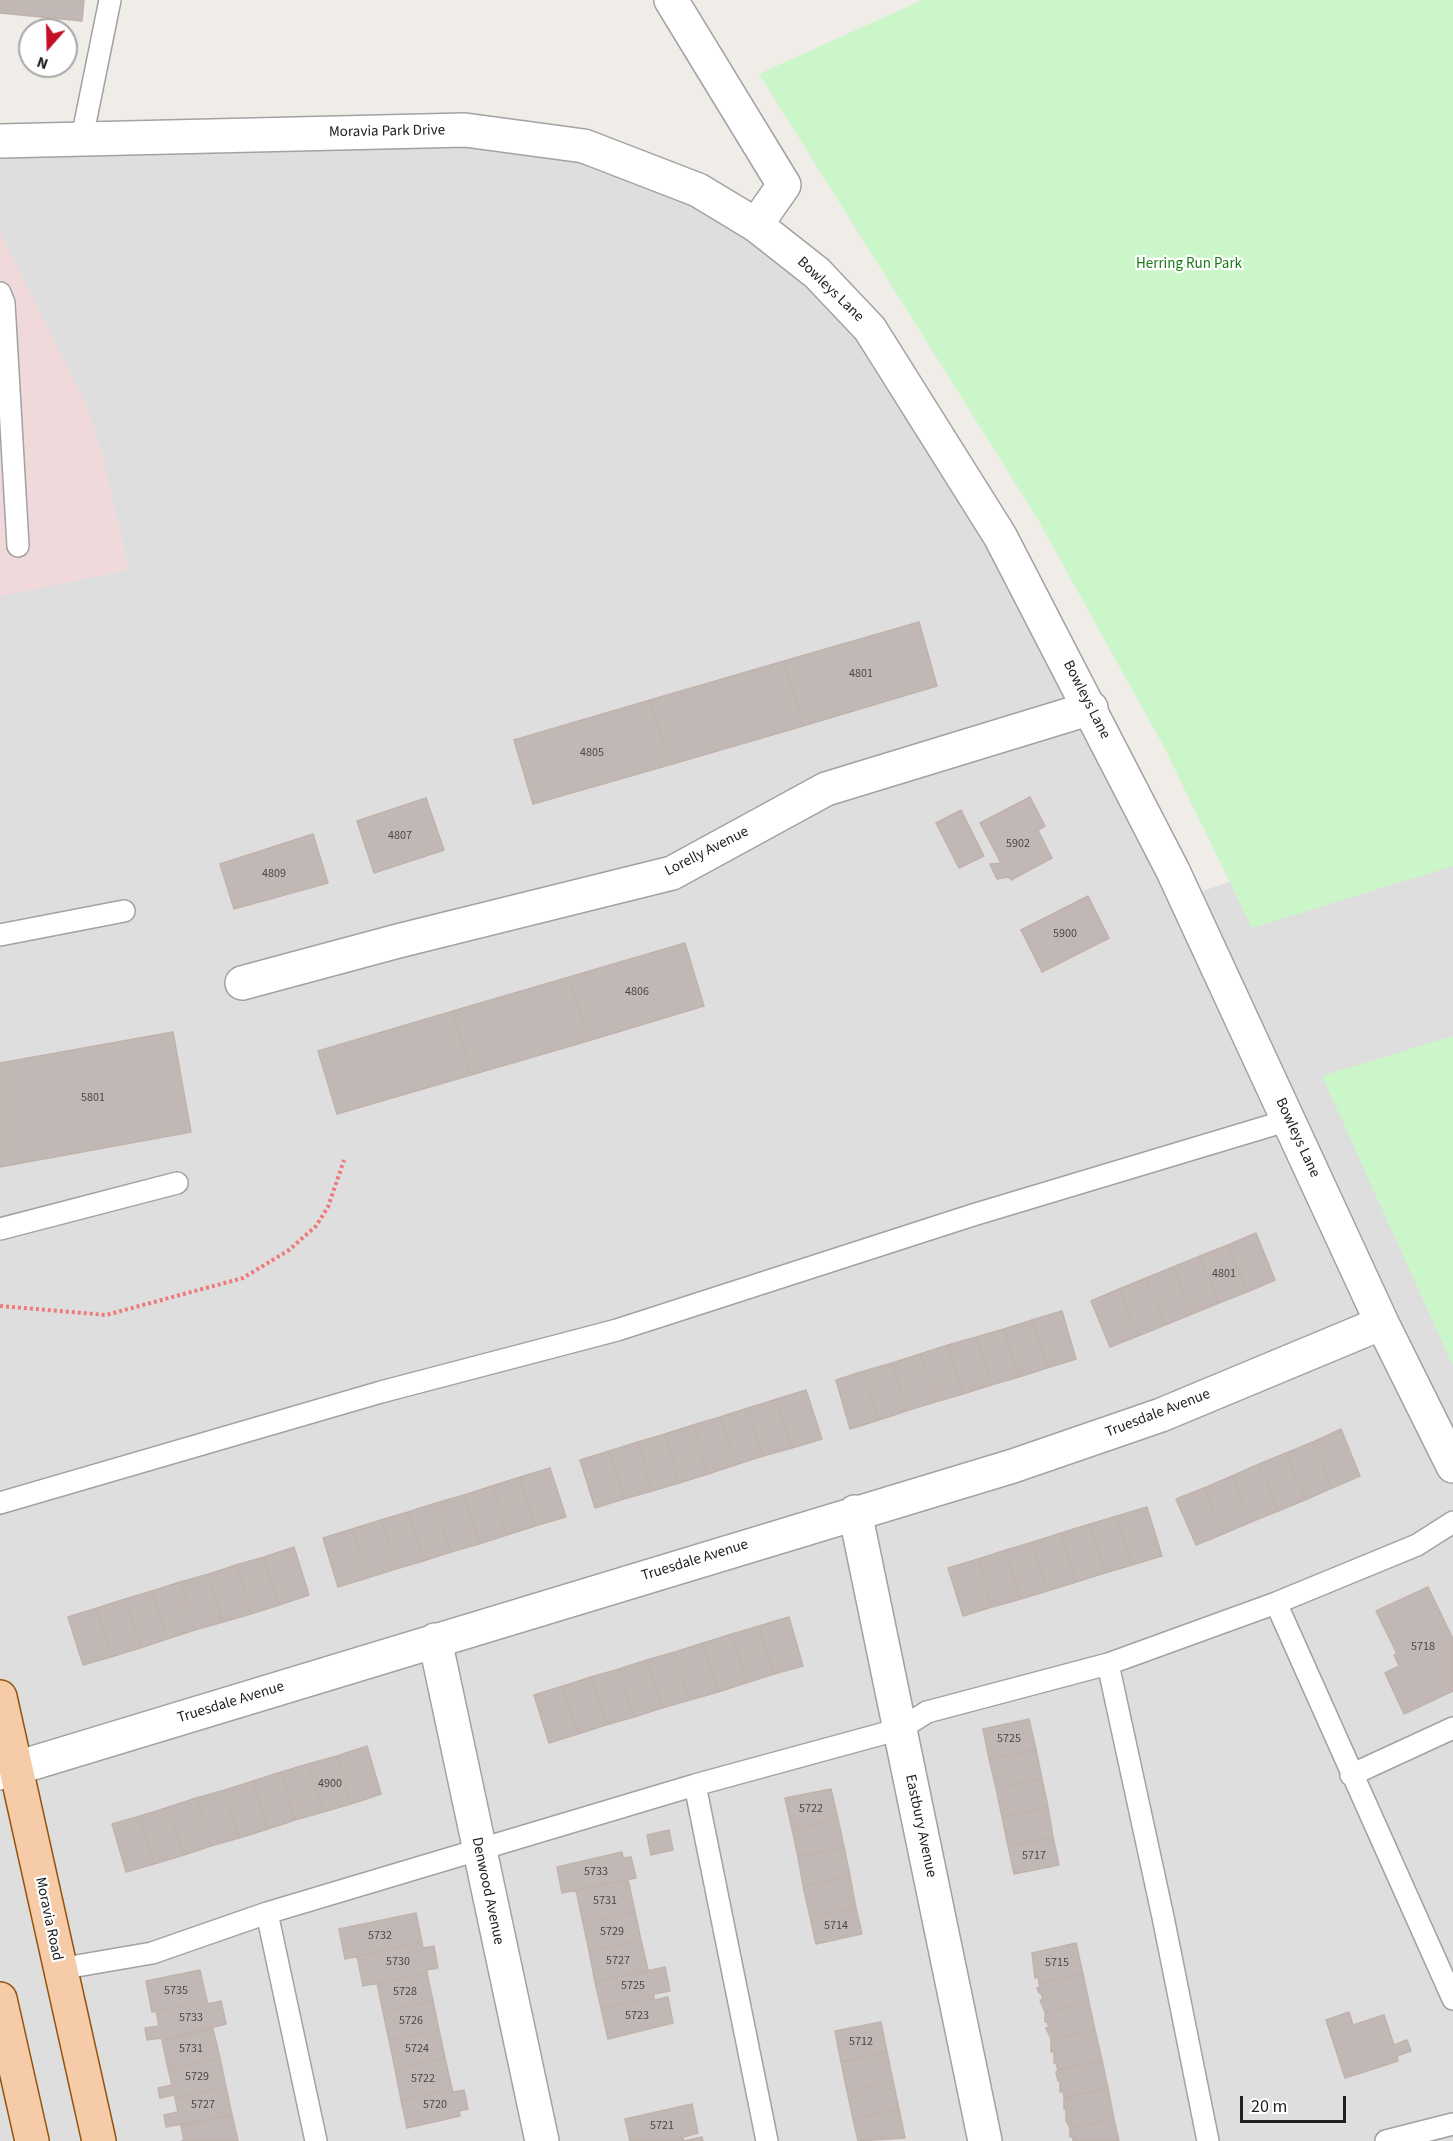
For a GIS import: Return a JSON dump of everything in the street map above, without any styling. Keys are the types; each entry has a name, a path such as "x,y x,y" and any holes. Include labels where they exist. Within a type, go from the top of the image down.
{"main road":[{"name":"Moravia Road","path":"0,1697 8,1771 60,1969 99,2141"},
{"path":"0,1999 6,2048 32,2141"}],"street":[{"path":"671,0 784,185 756,225"},
{"name":"Moravia Park Drive","path":"0,141 465,130 584,146 698,190 756,225"},
{"name":"Bowleys Lane","path":"756,225 817,273 870,329 1000,536 1091,708 1173,871 1382,1323 1453,1466"},
{"name":"Lorelly Avenue","path":"242,983 398,941 672,873 826,789 1091,708"},
{"name":"Truesdale Avenue","path":"8,1771 1012,1466 1161,1415 1382,1323"},
{"name":"Eastbury Avenue","path":"855,1512 985,2141"},
{"name":"Denwood Avenue","path":"435,1640 542,2141"}],"lane":[{"path":"82,138 110,0"},
{"path":"0,293 4,303 18,546"},
{"path":"0,935 124,911"},
{"path":"0,1503 381,1392 617,1330 973,1215 1289,1120"},
{"path":"0,1229 177,1183"},
{"path":"60,1969 152,1953 267,1914 695,1785 900,1730 927,1712 1108,1664 1276,1603 1417,1545 1453,1522"},
{"path":"1276,1603 1453,1999"},
{"path":"1108,1664 1166,1928 1208,2141"},
{"path":"1351,1775 1453,1728"},
{"path":"695,1785 767,2141"},
{"path":"267,1914 316,2141"},
{"path":"1386,2141 1453,2124"}],"path":[{"path":"0,1306 106,1315 243,1278 289,1250 316,1226 328,1207 344,1160"}],"shaded area":[{"path":"465,130 698,190 870,329 1185,897 1453,806 1453,2141 0,2141 0,141"},
{"path":"0,232 88,408 101,448 129,570 0,596"}],"green space":[{"name":"Herring Run Park","path":"922,0 1453,0 1453,866 1252,928 1164,747 1037,518 759,74"},
{"path":"1453,1036 1453,1366 1322,1076"}],"building":[{"path":"0,0 84,0 82,21 78,21 78,18 0,13"},
{"path":"919,622 937,686 803,726 784,661"},
{"path":"784,661 803,726 669,765 650,700"},
{"path":"650,700 669,765 533,804 514,740"},
{"path":"1030,797 1045,826 1038,830 1052,858 1011,880 1009,877 997,879 990,864 1001,863 980,823"},
{"path":"426,798 444,850 374,873 357,821"},
{"path":"961,810 984,856 959,868 936,823"},
{"path":"313,834 328,883 234,909 220,864"},
{"path":"1088,896 1109,938 1042,972 1021,930"},
{"path":"685,943 704,1006 588,1041 569,977"},
{"path":"569,977 588,1041 471,1075 453,1011"},
{"path":"453,1011 471,1075 337,1114 318,1051"},
{"path":"173,1032 191,1132 0,1167 0,1063"},
{"path":"1256,1233 1275,1280 1247,1292 1228,1245"},
{"path":"1228,1245 1247,1292 1219,1303 1200,1256"},
{"path":"1200,1256 1219,1303 1192,1314 1173,1267"},
{"path":"1173,1267 1192,1314 1165,1325 1146,1278"},
{"path":"1146,1278 1165,1325 1138,1336 1119,1289"},
{"path":"1119,1289 1138,1336 1110,1347 1091,1301"},
{"path":"1062,1311 1076,1359 1047,1368 1032,1320"},
{"path":"1032,1320 1047,1368 1019,1377 1004,1329"},
{"path":"1004,1329 1019,1377 991,1385 976,1337"},
{"path":"976,1337 991,1385 963,1394 948,1345"},
{"path":"948,1345 963,1394 935,1402 920,1354"},
{"path":"920,1354 935,1402 906,1411 892,1363"},
{"path":"892,1363 906,1411 879,1420 864,1371"},
{"path":"864,1371 879,1420 850,1429 836,1380"},
{"path":"806,1390 822,1439 792,1448 777,1399"},
{"path":"777,1399 792,1448 763,1456 748,1408"},
{"path":"748,1408 763,1456 735,1465 720,1417"},
{"path":"720,1417 735,1465 708,1474 693,1425"},
{"path":"693,1425 708,1474 679,1483 665,1434"},
{"path":"1341,1429 1360,1476 1332,1488 1313,1442"},
{"path":"665,1434 679,1483 652,1491 638,1442"},
{"path":"638,1442 652,1491 624,1499 609,1451"},
{"path":"1313,1442 1332,1488 1305,1500 1286,1453"},
{"path":"609,1451 624,1499 595,1508 580,1460"},
{"path":"1286,1453 1305,1500 1278,1511 1259,1464"},
{"path":"1259,1464 1278,1511 1251,1522 1232,1476"},
{"path":"550,1468 566,1517 535,1526 520,1477"},
{"path":"1232,1476 1251,1522 1223,1534 1204,1488"},
{"path":"520,1477 535,1526 507,1535 492,1486"},
{"path":"492,1486 507,1535 479,1544 464,1495"},
{"path":"1204,1488 1223,1534 1196,1545 1176,1499"},
{"path":"464,1495 479,1544 451,1552 436,1503"},
{"path":"436,1503 451,1552 423,1561 408,1512"},
{"path":"1147,1507 1162,1556 1132,1565 1117,1516"},
{"path":"408,1512 423,1561 396,1569 381,1520"},
{"path":"1117,1516 1132,1565 1105,1573 1090,1524"},
{"path":"381,1520 396,1569 367,1578 352,1529"},
{"path":"1090,1524 1105,1573 1076,1582 1061,1533"},
{"path":"352,1529 367,1578 338,1587 323,1538"},
{"path":"1061,1533 1076,1582 1047,1591 1033,1542"},
{"path":"1033,1542 1047,1591 1021,1599 1006,1550"},
{"path":"294,1547 309,1595 279,1605 264,1557"},
{"path":"1006,1550 1021,1599 992,1607 978,1559"},
{"path":"264,1557 279,1605 251,1614 236,1565"},
{"path":"978,1559 992,1607 963,1616 948,1568"},
{"path":"236,1565 251,1614 223,1622 209,1574"},
{"path":"209,1574 223,1622 195,1630 180,1582"},
{"path":"180,1582 195,1630 167,1639 152,1591"},
{"path":"1428,1587 1453,1639 1453,1691 1404,1714 1385,1673 1399,1666 1394,1655 1397,1654 1376,1611"},
{"path":"152,1591 167,1639 140,1648 125,1599"},
{"path":"125,1599 140,1648 111,1657 97,1608"},
{"path":"97,1608 111,1657 83,1665 68,1617"},
{"path":"789,1617 803,1666 774,1674 759,1626"},
{"path":"759,1626 774,1674 746,1683 732,1634"},
{"path":"732,1634 746,1683 718,1692 703,1643"},
{"path":"703,1643 718,1692 690,1700 675,1652"},
{"path":"675,1652 690,1700 662,1708 647,1660"},
{"path":"647,1660 662,1708 634,1717 619,1669"},
{"path":"619,1669 634,1717 606,1725 591,1677"},
{"path":"591,1677 606,1725 578,1734 563,1686"},
{"path":"563,1686 578,1734 549,1743 534,1695"},
{"path":"1029,1719 1036,1749 989,1759 983,1729"},
{"path":"367,1746 381,1794 351,1804 337,1756"},
{"path":"1036,1749 1042,1779 996,1788 989,1759"},
{"path":"337,1756 351,1804 323,1812 308,1764"},
{"path":"308,1764 323,1812 295,1820 281,1772"},
{"path":"281,1772 295,1820 268,1829 253,1781"},
{"path":"1042,1779 1048,1807 1002,1817 996,1788"},
{"path":"253,1781 268,1829 239,1838 225,1790"},
{"path":"831,1789 838,1819 792,1829 785,1798"},
{"path":"225,1790 239,1838 211,1846 196,1798"},
{"path":"196,1798 211,1846 184,1855 169,1807"},
{"path":"169,1807 184,1855 154,1864 140,1816"},
{"path":"1048,1807 1053,1837 1008,1846 1002,1817"},
{"path":"140,1816 154,1864 126,1872 112,1824"},
{"path":"838,1819 844,1847 798,1857 792,1829"},
{"path":"669,1830 673,1850 651,1855 647,1835"},
{"path":"1053,1837 1059,1865 1014,1874 1008,1846"},
{"path":"844,1847 850,1876 803,1886 798,1857"},
{"path":"622,1852 623,1858 631,1857 636,1878 562,1893 557,1867"},
{"path":"850,1876 856,1908 810,1917 803,1886"},
{"path":"628,1879 635,1912 583,1923 576,1890"},
{"path":"856,1908 862,1934 816,1944 810,1917"},
{"path":"635,1912 641,1940 589,1951 583,1923"},
{"path":"416,1913 422,1942 345,1959 339,1929"},
{"path":"641,1940 648,1970 595,1982 589,1951"},
{"path":"422,1942 423,1948 434,1946 438,1968 427,1970 427,1973 363,1986 357,1956"},
{"path":"1076,1943 1083,1974 1039,1983 1038,1977 1035,1978 1032,1953"},
{"path":"665,1967 670,1991 654,1994 654,1998 601,2008 595,1982"},
{"path":"200,1970 207,2001 152,2012 146,1981"},
{"path":"427,1973 433,2001 383,2012 377,1983"},
{"path":"1083,1974 1089,2002 1045,2012 1040,2000 1043,2000 1041,1993 1037,1988 1040,1987 1039,1983"},
{"path":"668,1997 673,2023 608,2039 601,2008"},
{"path":"207,2001 208,2004 221,2001 226,2024 162,2040 161,2038 147,2040 145,2028 159,2026 156,2011"},
{"path":"433,2001 439,2030 389,2040 383,2012"},
{"path":"1089,2002 1095,2030 1051,2039 1046,2028 1049,2027 1045,2022 1045,2012"},
{"path":"1349,2012 1353,2025 1384,2015 1394,2045 1407,2040 1411,2051 1397,2056 1398,2061 1345,2078 1326,2020"},
{"path":"881,2022 887,2052 841,2062 835,2031"},
{"path":"213,2029 220,2058 168,2069 162,2040"},
{"path":"439,2030 445,2058 395,2069 389,2040"},
{"path":"1095,2030 1102,2060 1058,2070 1054,2063 1054,2051 1051,2052 1051,2039"},
{"path":"887,2052 893,2081 847,2091 841,2062"},
{"path":"220,2058 226,2087 175,2098 174,2095 160,2098 158,2088 172,2085 168,2069"},
{"path":"445,2058 452,2089 401,2100 395,2069"},
{"path":"1102,2060 1108,2088 1064,2098 1063,2091 1060,2092 1060,2080 1058,2081 1056,2072 1058,2070"},
{"path":"893,2081 899,2109 853,2119 847,2091"},
{"path":"226,2087 232,2115 166,2127 164,2115 178,2112 175,2098"},
{"path":"1108,2088 1114,2119 1070,2128 1066,2121 1064,2098"},
{"path":"452,2089 453,2092 464,2090 468,2109 459,2111 460,2116 407,2128 401,2100"},
{"path":"692,2104 698,2133 670,2141 630,2141 625,2119"},
{"path":"899,2109 905,2138 858,2141 853,2119"},
{"path":"232,2115 238,2141 184,2141 181,2126"},
{"path":"1114,2119 1119,2141 1073,2141 1073,2137 1070,2137 1070,2128"},
{"path":"702,2137 703,2141 684,2141"}]}
